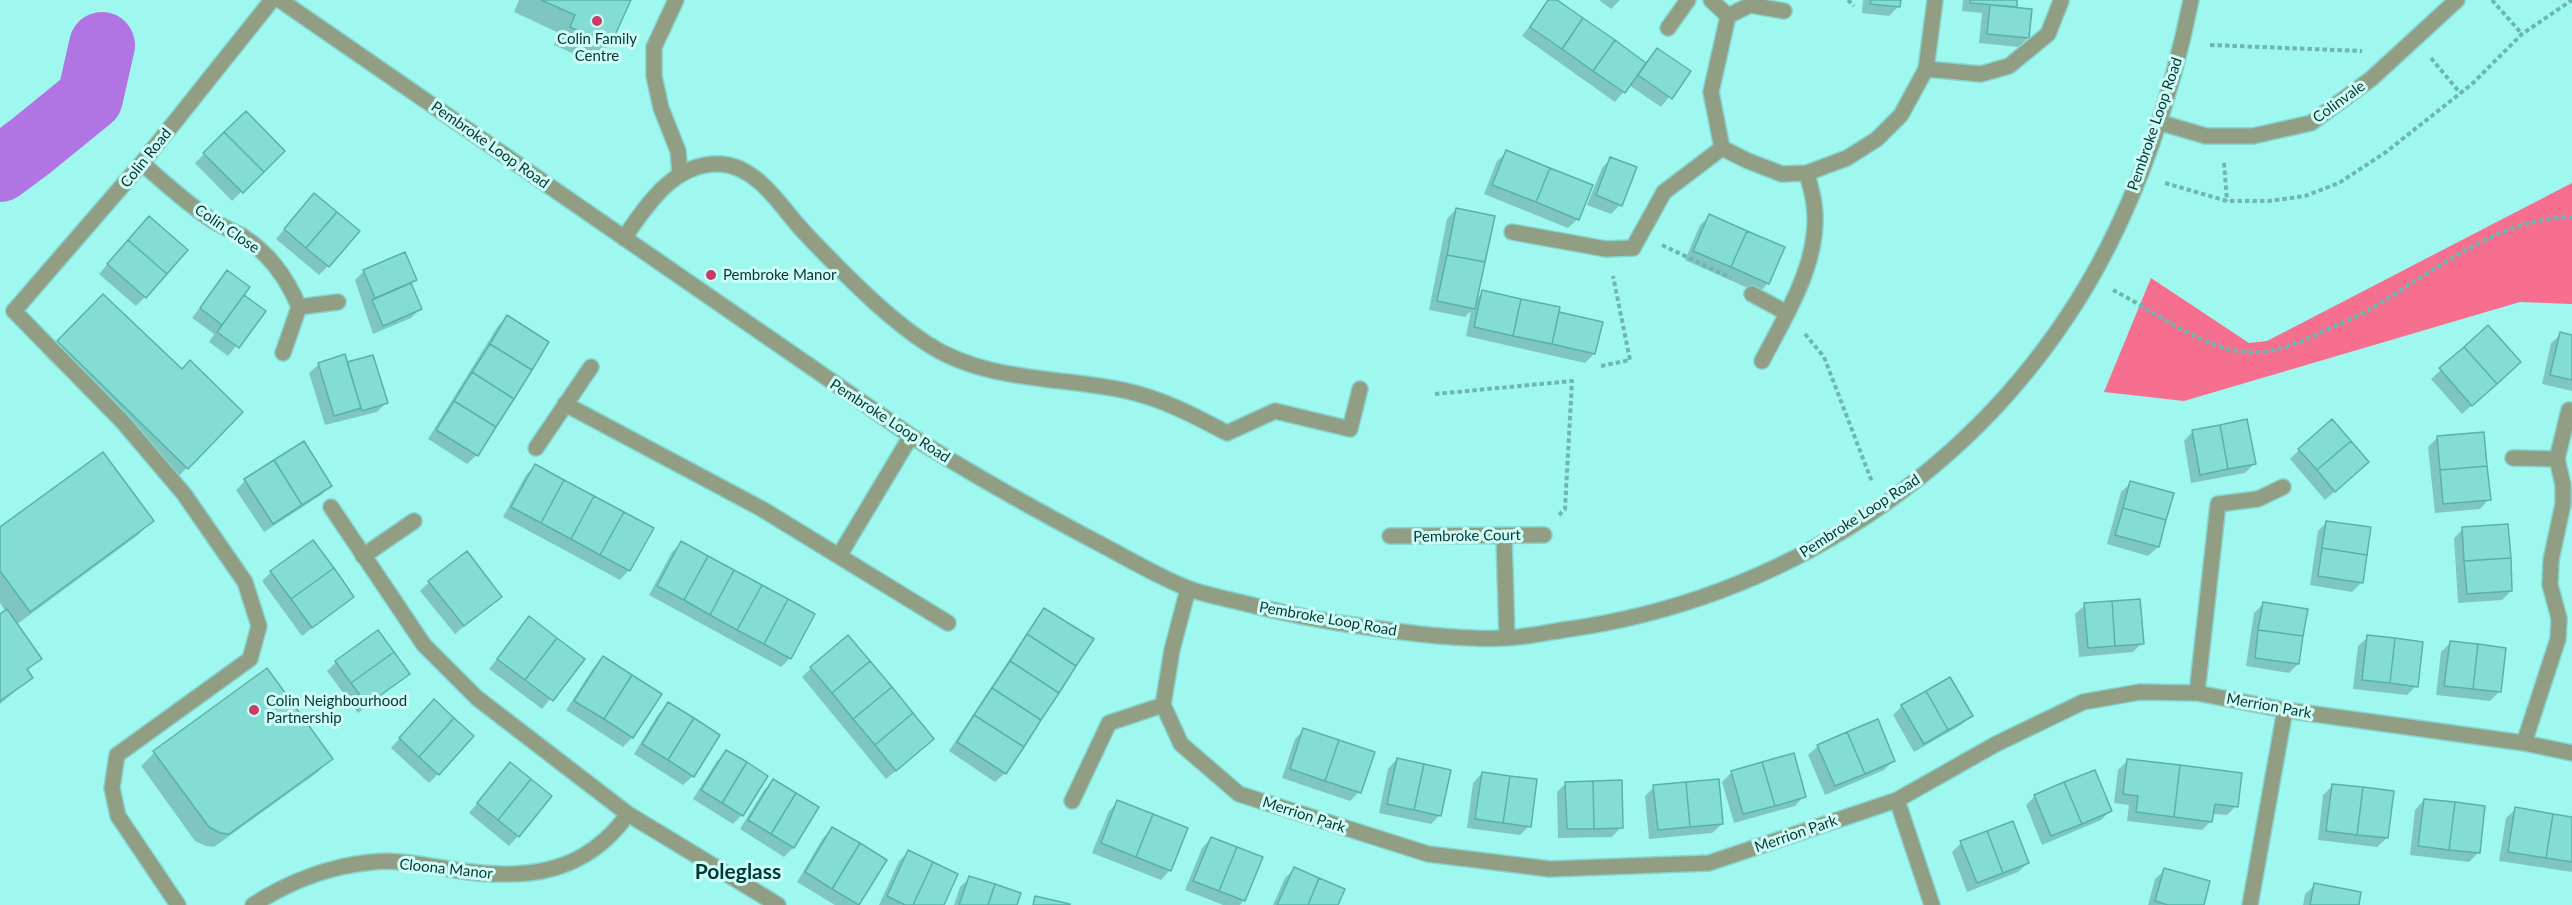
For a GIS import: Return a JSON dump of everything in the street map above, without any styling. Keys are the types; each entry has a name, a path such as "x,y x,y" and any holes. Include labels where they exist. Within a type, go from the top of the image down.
{"street":[{"name":"Colin Road","path":"178,905 118,816 112,788 117,755 250,659 259,626 245,582 184,494 122,421 14,311 142,163 272,0"},
{"name":"Pembroke Loop Road","path":"280,0 911,436 984,482 1188,589 1282,613 1351,625 1427,635 1507,638 1618,621 1692,603 1757,577 1832,538 1937,465 2017,384 2062,324 2091,279 2114,235 2139,175 2183,44 2192,0"},
{"path":"676,0 654,47 654,76 661,108 678,151 680,174"},
{"path":"1668,28 1688,0"},
{"path":"1711,0 1728,16"},
{"path":"1722,148 1782,174 1807,173 1847,158 1877,140 1901,115 1926,69 1935,0"},
{"name":"Colinvale","path":"2158,122 2206,136 2253,136 2312,123 2371,79 2457,0"},
{"path":"1926,69 1981,75 2009,66 2048,34 2061,1"},
{"path":"1728,16 1750,5 1784,11"},
{"path":"1722,148 1711,93 1728,16"},
{"path":"1512,232 1606,249 1633,248 1664,192 1722,148"},
{"name":"Colin Close","path":"142,163 205,216 242,236 264,254 289,282 299,307"},
{"path":"624,238 656,195 680,174 698,166 721,163 745,172 772,193 829,258 882,308 926,343 969,365 1035,379 1127,391 1174,405 1227,433 1275,411 1350,429 1360,390"},
{"path":"1762,361 1787,313 1807,266 1814,234 1815,206 1807,173"},
{"path":"1752,294 1787,313"},
{"path":"283,353 299,307 338,302"},
{"path":"536,448 591,367"},
{"path":"565,404 762,509 948,623"},
{"path":"2524,742 2558,639 2559,618 2550,585 2551,561 2563,504 2563,485 2557,459 2569,410"},
{"path":"839,556 911,436"},
{"path":"2513,458 2557,459"},
{"path":"2197,693 2218,504 2258,499 2283,487"},
{"path":"331,507 424,645 477,698 628,814 778,905"},
{"path":"363,556 414,520"},
{"name":"Pembroke Court","path":"1390,536 1544,535"},
{"path":"1504,536 1507,638"},
{"path":"1072,801 1109,723 1163,705 1172,650 1188,589"},
{"name":"Merrion Park","path":"1163,705 1181,744 1239,794 1428,854 1550,869 1710,863 1897,800 1996,744 2083,702 2140,692 2197,693 2285,710 2524,742 2572,753"},
{"path":"2250,905 2285,710"},
{"path":"1897,800 1932,905"},
{"name":"Cloona Manor","path":"253,905 319,872 372,862 418,863 510,876 544,871 577,861 617,830 628,814"}],"path":[{"path":"1848,0 1854,6"},
{"path":"2492,0 2522,34"},
{"path":"2139,175 2227,201 2269,201 2305,196 2339,183 2386,152 2460,93 2522,34 2572,0"},
{"path":"2210,45 2374,52 2391,61"},
{"path":"2450,81 2460,93"},
{"path":"2222,136 2227,201"},
{"path":"2091,279 2213,344 2244,352 2276,350 2312,337 2370,309 2497,234 2534,223 2572,217"},
{"path":"1640,234 1742,283 1752,294"},
{"path":"1601,366 1630,360 1619,300 1606,249"},
{"path":"1787,313 1824,357 1872,482"},
{"path":"1435,394 1572,381 1565,509 1544,535"}],"shaded area":[{"path":"2572,183 2572,304 2520,302 2184,401 2104,392 2151,278 2249,343 2267,341"}],"building":[{"name":"Colin Family Centre","path":"541,0 631,0 610,46 570,27 575,15"},
{"path":"1548,0 1557,0 1583,18 1562,49 1530,27"},
{"path":"1871,0 1901,0 1900,7 1870,4"},
{"path":"1970,0 2017,0 2017,7 1970,3"},
{"path":"1990,5 2032,9 2029,38 1987,34"},
{"path":"1583,18 1615,40 1593,71 1562,49"},
{"path":"1615,40 1646,63 1625,93 1593,71"},
{"path":"1657,48 1691,71 1672,99 1638,75"},
{"path":"246,111 285,151 264,172 224,132"},
{"path":"224,132 264,172 243,193 203,153"},
{"path":"1506,150 1550,168 1536,202 1492,185"},
{"path":"1610,157 1637,167 1622,206 1596,195"},
{"path":"1550,168 1593,185 1579,220 1536,202"},
{"path":"314,193 337,212 306,248 284,229"},
{"path":"1456,208 1495,216 1485,262 1447,255"},
{"path":"337,212 360,231 329,267 306,248"},
{"path":"1709,214 1747,231 1731,267 1693,251"},
{"path":"149,216 188,250 167,274 128,240"},
{"path":"1747,231 1785,247 1769,284 1731,267"},
{"path":"128,240 167,274 146,298 107,264"},
{"path":"405,252 417,280 375,298 363,270"},
{"path":"1447,255 1485,262 1475,309 1437,301"},
{"path":"227,270 250,287 222,325 200,308"},
{"path":"411,283 422,309 383,326 372,300"},
{"path":"1482,290 1521,299 1513,336 1474,327"},
{"path":"103,294 182,369 190,360 243,412 188,469 57,341"},
{"path":"244,295 266,311 239,348 217,332"},
{"path":"1521,299 1560,307 1552,344 1513,336"},
{"path":"1559,312 1603,322 1595,354 1552,344"},
{"path":"507,315 549,342 532,370 490,344"},
{"path":"2488,325 2521,362 2497,384 2464,347"},
{"path":"2560,332 2572,335 2572,380 2550,375"},
{"path":"490,344 532,370 514,399 472,372"},
{"path":"2464,347 2497,384 2472,406 2439,368"},
{"path":"345,354 361,408 334,416 318,363"},
{"path":"373,355 388,403 362,411 347,362"},
{"path":"472,372 514,399 496,427 454,401"},
{"path":"454,401 496,427 478,456 436,430"},
{"path":"2247,419 2256,464 2228,469 2220,425"},
{"path":"2332,419 2351,441 2317,470 2298,449"},
{"path":"2220,425 2228,469 2200,475 2192,430"},
{"path":"2484,432 2487,466 2440,470 2437,436"},
{"path":"304,441 332,486 302,505 274,460"},
{"path":"2351,441 2369,462 2335,492 2317,470"},
{"path":"103,452 154,521 30,612 0,571 0,527"},
{"path":"274,460 302,505 273,524 244,479"},
{"path":"535,464 564,480 541,523 511,507"},
{"path":"2487,466 2491,500 2443,504 2440,470"},
{"path":"564,480 594,496 571,539 541,523"},
{"path":"2130,481 2174,493 2166,520 2123,508"},
{"path":"594,496 624,512 600,555 571,539"},
{"path":"2123,508 2166,520 2159,547 2115,535"},
{"path":"624,512 654,528 630,571 600,555"},
{"path":"2326,521 2371,527 2367,555 2322,548"},
{"path":"2508,524 2511,558 2464,561 2462,527"},
{"path":"313,540 334,568 291,599 270,571"},
{"path":"681,541 708,556 684,600 657,586"},
{"path":"2322,548 2367,555 2363,583 2318,576"},
{"path":"467,551 502,597 464,626 428,581"},
{"path":"708,556 734,570 710,615 684,600"},
{"path":"2511,558 2512,591 2467,594 2464,561"},
{"path":"334,568 354,597 312,628 291,599"},
{"path":"734,570 762,585 737,630 710,615"},
{"path":"762,585 788,599 764,644 737,630"},
{"path":"788,599 815,614 791,659 764,644"},
{"path":"2140,599 2144,644 2115,646 2112,601"},
{"path":"2112,601 2115,646 2088,648 2084,603"},
{"path":"2263,602 2308,609 2303,636 2258,630"},
{"path":"1044,608 1094,639 1076,666 1027,634"},
{"path":"7,609 42,659 27,669 33,678 0,701 0,614"},
{"path":"529,616 557,638 525,680 497,659"},
{"path":"378,630 394,652 351,683 335,661"},
{"path":"2258,630 2303,636 2299,664 2255,658"},
{"path":"1027,634 1076,666 1059,693 1010,661"},
{"path":"848,635 870,661 832,693 810,667"},
{"path":"2367,635 2395,638 2390,683 2362,680"},
{"path":"557,638 585,659 553,701 525,680"},
{"path":"2395,638 2423,642 2418,687 2390,683"},
{"path":"2450,641 2478,644 2473,689 2444,686"},
{"path":"2478,644 2506,648 2501,692 2473,689"},
{"path":"394,652 410,674 367,705 351,683"},
{"path":"603,656 632,675 604,719 574,701"},
{"path":"870,661 892,687 853,719 832,693"},
{"path":"1010,661 1059,693 1041,720 992,688"},
{"name":"Colin Neighbourhood Partnership","path":"267,668 333,759 229,834 220,833 209,827 153,751"},
{"path":"632,675 662,694 633,738 604,719"},
{"path":"1950,677 1973,716 1948,730 1926,691"},
{"path":"892,687 913,713 875,745 853,719"},
{"path":"992,688 1041,720 1024,747 974,715"},
{"path":"1926,691 1948,730 1924,744 1901,705"},
{"path":"434,699 454,718 419,757 399,738"},
{"path":"668,702 694,718 668,760 642,744"},
{"path":"913,713 934,739 896,771 875,745"},
{"path":"974,715 1024,747 1006,774 957,742"},
{"path":"454,718 474,736 439,775 419,757"},
{"path":"694,718 720,735 694,777 668,760"},
{"path":"1878,719 1895,761 1865,774 1847,732"},
{"path":"1303,728 1339,740 1325,781 1290,769"},
{"path":"1847,732 1865,774 1835,786 1817,745"},
{"path":"1339,740 1375,752 1361,793 1325,781"},
{"path":"726,750 747,762 722,803 701,790"},
{"path":"1794,753 1806,797 1775,806 1762,762"},
{"path":"1397,758 1424,764 1414,810 1387,804"},
{"path":"2127,759 2180,765 2174,817 2136,812 2138,796 2123,794"},
{"path":"510,762 531,779 498,820 477,803"},
{"path":"747,762 768,776 743,816 722,803"},
{"path":"1762,762 1775,806 1743,814 1731,771"},
{"path":"1424,764 1451,770 1441,816 1414,810"},
{"path":"2180,765 2242,773 2238,807 2215,804 2212,822 2174,817"},
{"path":"2095,770 2112,811 2082,824 2064,782"},
{"path":"1482,772 1510,776 1503,823 1475,819"},
{"path":"1510,776 1537,779 1531,827 1503,823"},
{"path":"531,779 552,796 519,837 498,820"},
{"path":"773,779 796,793 771,834 748,820"},
{"path":"1719,779 1723,824 1690,827 1686,782"},
{"path":"1622,780 1623,828 1594,829 1593,781"},
{"path":"1593,781 1594,829 1567,829 1565,782"},
{"path":"1686,782 1690,827 1658,830 1653,785"},
{"path":"2064,782 2082,824 2051,836 2034,795"},
{"path":"2332,784 2363,787 2357,835 2326,831"},
{"path":"2363,787 2394,791 2388,838 2357,835"},
{"path":"796,793 819,807 794,848 771,834"},
{"path":"2424,799 2455,802 2449,850 2418,846"},
{"path":"1117,800 1153,814 1136,857 1101,843"},
{"path":"2455,802 2485,806 2480,853 2449,850"},
{"path":"2515,807 2553,814 2546,858 2508,852"},
{"path":"1153,814 1188,828 1171,871 1136,857"},
{"path":"2553,814 2572,817 2572,862 2546,858"},
{"path":"2013,821 2029,863 2003,873 1987,831"},
{"path":"832,827 860,843 832,889 805,872"},
{"path":"1987,831 2003,873 1977,883 1960,841"},
{"path":"1211,837 1237,847 1219,891 1193,881"},
{"path":"860,843 887,860 859,905 832,889"},
{"path":"1237,847 1263,857 1245,901 1219,891"},
{"path":"908,850 933,862 913,905 905,905 887,896"},
{"path":"933,862 958,874 944,905 913,905"},
{"path":"1294,867 1319,878 1308,905 1277,905"},
{"path":"2164,868 2210,881 2204,905 2168,905 2155,901"},
{"path":"969,876 995,884 988,905 959,905"},
{"path":"1319,878 1345,889 1338,905 1308,905"},
{"path":"2314,883 2361,892 2359,905 2310,905"},
{"path":"995,884 1021,893 1017,905 988,905"},
{"path":"1035,896 1070,904 1070,905 1033,905"}],"waterway":[{"path":"0,169 90,98 102,45"}],"place":[{"name":"Colin Family Centre","path":"597,21"},
{"name":"Pembroke Manor","path":"711,275"},
{"name":"Colin Neighbourhood Partnership","path":"254,710"}],"district":[{"name":"Poleglass","path":"738,872"}]}
